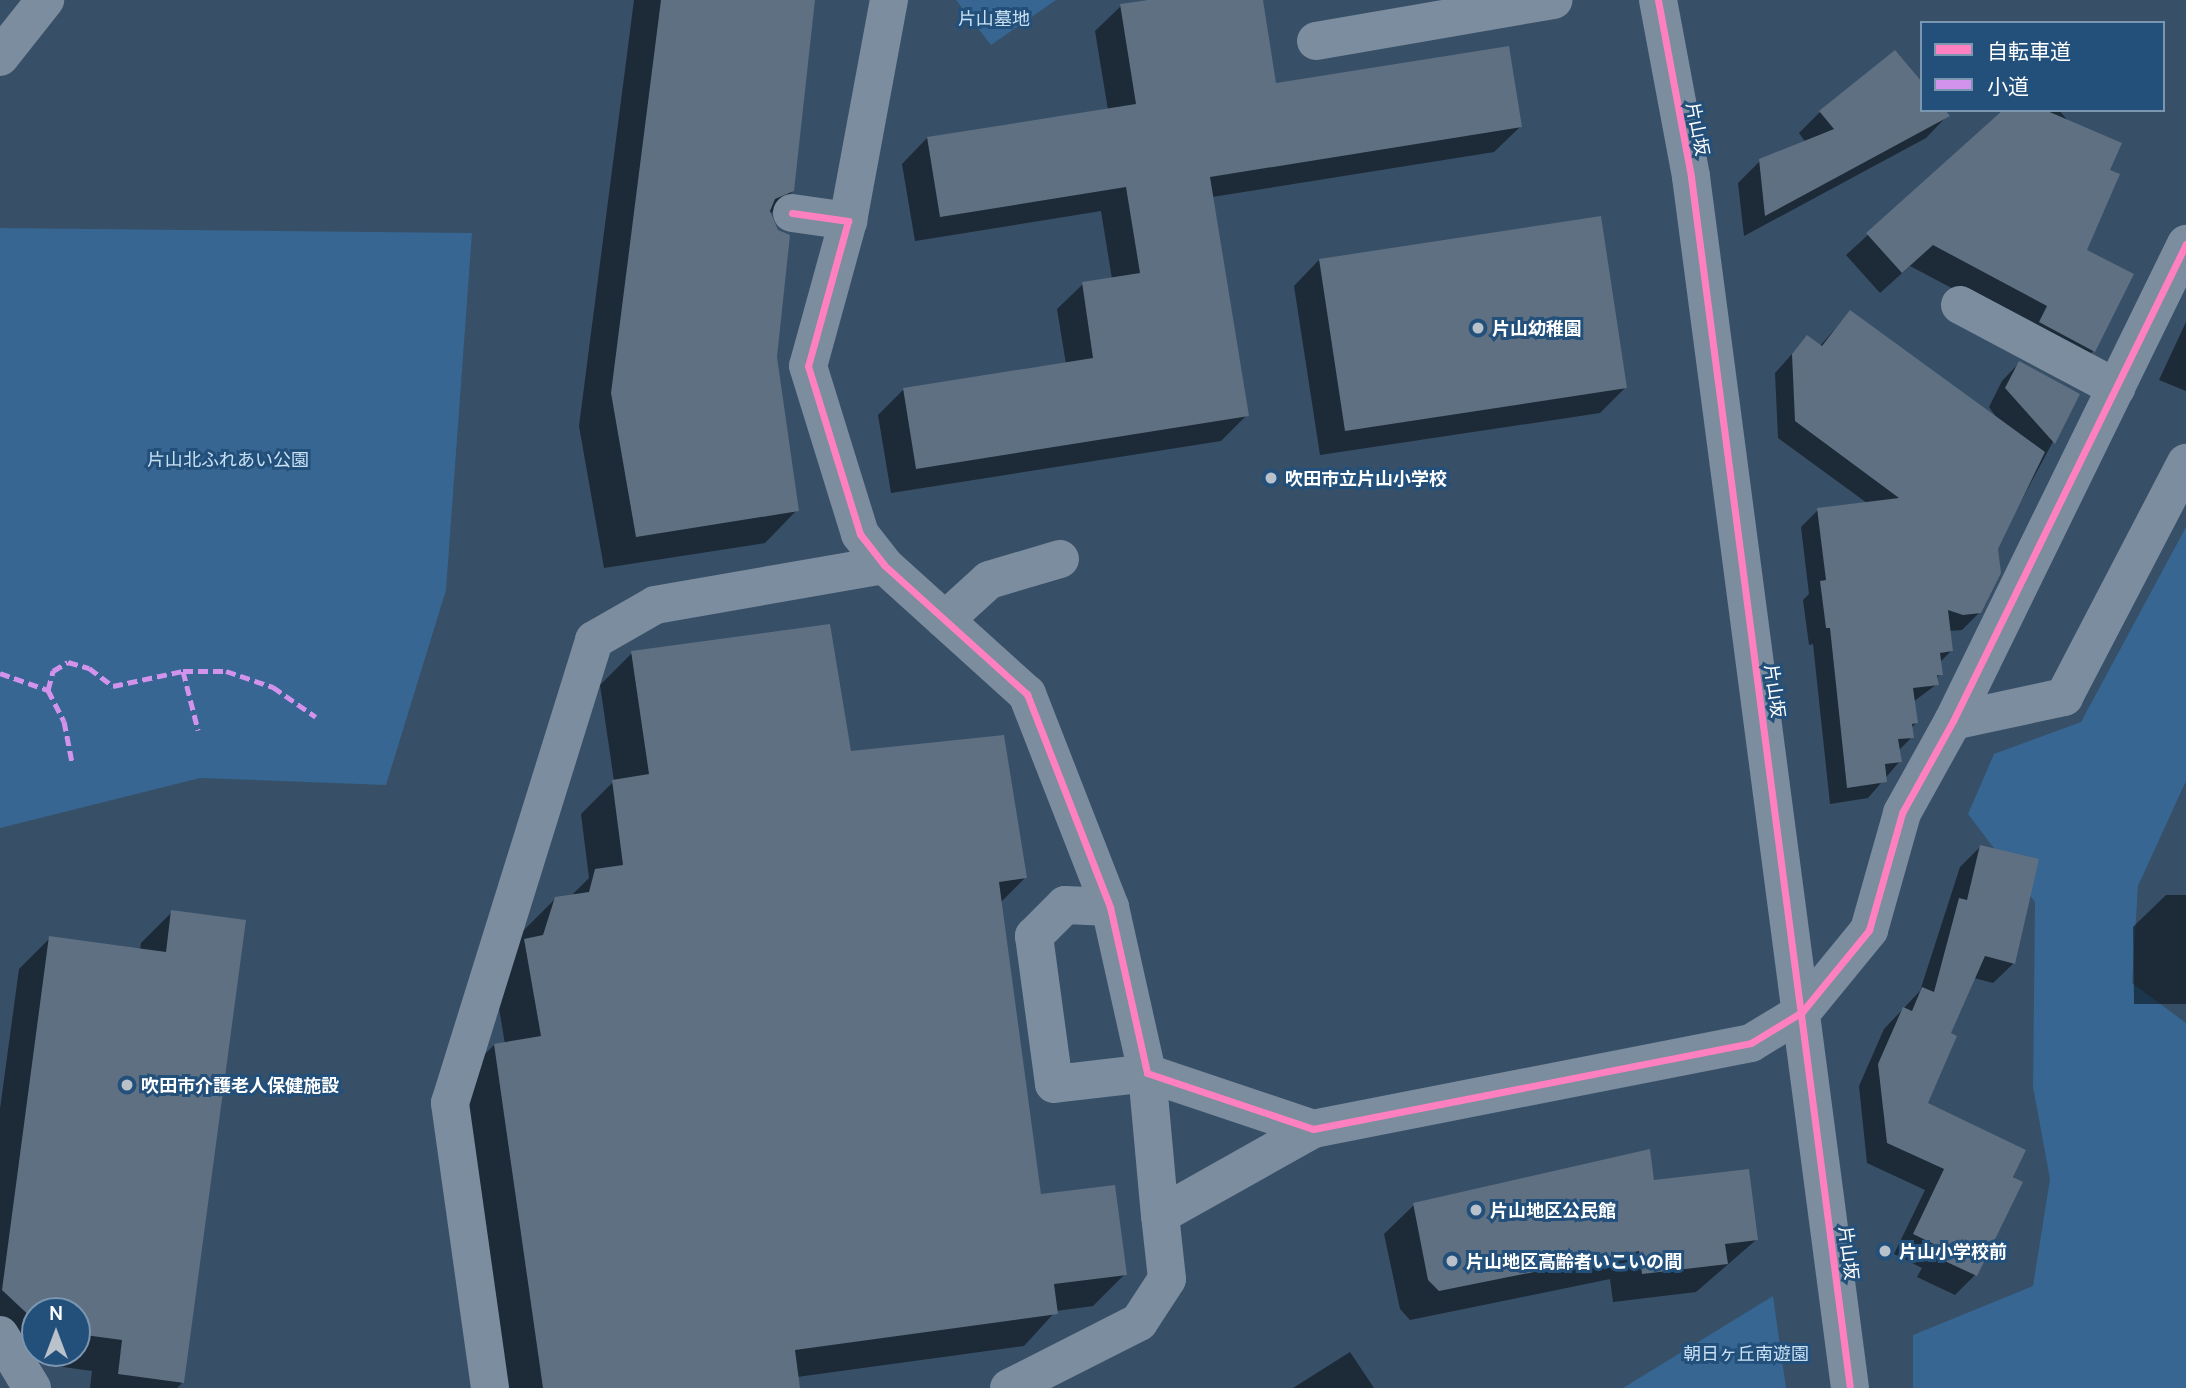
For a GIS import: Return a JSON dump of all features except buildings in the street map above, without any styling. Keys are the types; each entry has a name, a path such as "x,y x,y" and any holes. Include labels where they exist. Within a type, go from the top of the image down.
{"street":[{"path":"0,57 45,0"},
{"path":"889,0 848,221 808,366 860,534 884,565 1027,694 1110,907 1147,1073 1167,1279 1139,1322 1009,1388"},
{"path":"1316,41 1553,0"},
{"name":"片山坂","path":"1658,0 1691,177 1850,1388"},
{"path":"792,213 848,221"},
{"path":"1160,1215 1313,1129 1751,1043 1802,1012 1869,929 1902,813 1953,721 2186,244"},
{"path":"1960,305 2116,388"},
{"path":"1953,721 2064,697 2186,463"},
{"path":"945,620 989,580 1060,559"},
{"path":"490,1388 450,1103 594,640 655,605 884,565"},
{"path":"1110,907 1065,905 1034,936 1054,1084 1147,1073 1313,1129"},
{"path":"0,1335 32,1388"}],"green space":[{"name":"片山墓地","path":"956,0 1056,0 991,45"},
{"name":"片山北ふれあい公園","path":"0,228 472,233 446,590 386,785 200,778 0,828"},
{"path":"2186,527 2186,781 2138,886 2132,983 2186,1023 2186,1388 1913,1388 1913,1335 2033,1286 2050,1179 2033,1087 2035,902 1968,814 1994,754 2081,722"},
{"name":"朝日ヶ丘南遊園","path":"1773,1296 1786,1388 1623,1388"}],"marked path":[{"path":"48,690 53,671 68,662 89,668 113,686 183,671 226,671 273,687 316,717"},
{"path":"183,671 198,730"},
{"path":"0,673 48,690 64,721 72,762"}],"cycle path":[{"path":"1658,0 1691,177 1850,1388"},
{"path":"792,213 848,221 808,366 860,534 884,565 1027,694 1110,907 1147,1073 1313,1129 1751,1043 1802,1012 1869,930 1902,813 1953,721 2186,244"}],"place":[{"name":"片山幼稚園","path":"1478,328"},
{"name":"吹田市立片山小学校","path":"1271,478"},
{"name":"吹田市介護老人保健施設","path":"127,1085"},
{"name":"片山地区公民館","path":"1476,1210"},
{"name":"片山小学校前","path":"1885,1251"},
{"name":"片山地区高齢者いこいの間","path":"1452,1261"}]}
